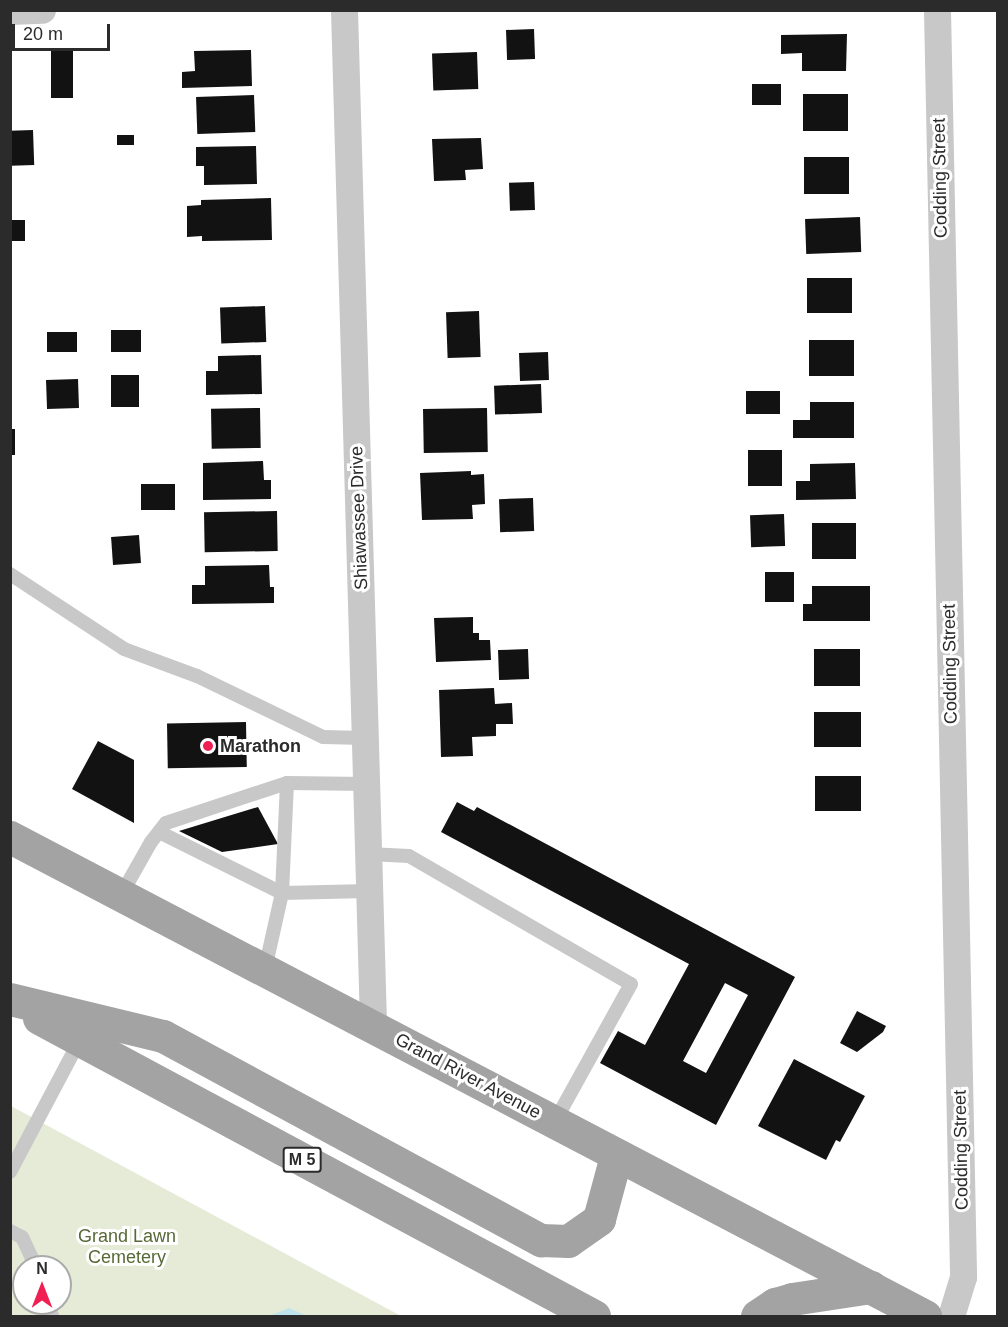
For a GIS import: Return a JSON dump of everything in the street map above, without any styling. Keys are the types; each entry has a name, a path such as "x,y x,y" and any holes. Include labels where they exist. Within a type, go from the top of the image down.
{"main road":[{"name":"Grand River Avenue","path":"10,837 374,1025 616,1156 925,1317"},
{"name":"M 5","path":"10,1001 594,1317"},
{"path":"10,1001 163,1036 541,1240 568,1241 599,1219 616,1156"},
{"path":"757,1317 775,1304 792,1299 871,1287"}],"street":[{"path":"10,11 42,10"},
{"name":"Shiawassee Drive","path":"344,10 374,1025"},
{"name":"Codding Street","path":"937,10 963,1277 951,1317"}],"lane":[{"path":"10,574 124,649 197,676 323,737 365,738"},
{"path":"121,895 166,823 287,783 367,784"},
{"path":"266,969 282,892 287,783"},
{"path":"159,832 282,892 369,891"},
{"path":"368,854 409,856 631,984 554,1123"},
{"path":"10,1172 80,1040"},
{"path":"10,1231 22,1237 30,1255"}],"green space":[{"name":"Grand Lawn Cemetery","path":"11,1106 401,1316 11,1316"}],"water":[{"path":"289,1308 307,1316 269,1316"}],"building":[{"path":"534,29 535,59 507,60 506,30"},
{"path":"847,34 846,71 802,71 802,53 781,54 781,35"},
{"path":"51,49 73,49 73,98 51,98"},
{"path":"251,50 252,86 182,88 182,72 195,71 194,51"},
{"path":"477,52 478,89 433,91 432,54"},
{"path":"752,84 781,84 781,105 752,105"},
{"path":"803,94 848,94 848,131 803,131"},
{"path":"254,95 255,132 197,134 196,97"},
{"path":"33,130 34,165 11,166 10,131"},
{"path":"117,135 134,135 134,145 117,145"},
{"path":"481,138 483,169 465,170 466,180 434,181 432,139"},
{"path":"256,146 257,184 204,185 204,166 196,166 196,147"},
{"path":"804,157 849,157 849,194 804,194"},
{"path":"534,182 535,210 510,211 509,183"},
{"path":"271,198 272,240 202,241 202,236 187,237 187,206 201,205 201,200"},
{"path":"860,217 861,252 806,254 805,219"},
{"path":"10,220 25,220 25,241 10,241"},
{"path":"807,278 852,278 852,313 807,313"},
{"path":"265,306 266,342 221,344 220,308"},
{"path":"479,311 481,357 448,358 446,312"},
{"path":"111,330 141,330 141,352 111,352"},
{"path":"47,332 77,332 77,352 47,352"},
{"path":"809,340 854,340 854,376 809,376"},
{"path":"548,352 549,380 520,381 519,353"},
{"path":"261,355 262,394 206,395 206,371 218,371 218,356"},
{"path":"111,375 139,375 139,407 111,407"},
{"path":"78,379 79,408 47,409 46,380"},
{"path":"541,384 542,413 495,415 494,386"},
{"path":"746,391 780,391 780,414 746,414"},
{"path":"810,402 854,402 854,438 793,438 793,420 810,420"},
{"path":"260,408 261,448 212,449 211,409"},
{"path":"487,408 488,452 424,453 423,409"},
{"path":"10,429 15,429 15,455 10,455"},
{"path":"748,450 782,450 782,486 748,486"},
{"path":"263,461 264,480 271,480 271,499 203,500 203,463"},
{"path":"855,463 856,499 796,500 796,481 810,481 810,464"},
{"path":"471,471 471,475 484,474 485,504 472,505 473,519 422,520 420,473"},
{"path":"141,484 175,484 175,510 141,510"},
{"path":"533,498 534,531 500,532 499,499"},
{"path":"277,511 278,551 205,552 204,512"},
{"path":"784,514 785,546 751,547 750,515"},
{"path":"812,523 856,523 856,559 812,559"},
{"path":"139,535 141,563 113,565 111,537"},
{"path":"269,565 270,587 274,587 274,603 192,604 192,585 205,585 205,566"},
{"path":"765,572 794,572 794,602 765,602"},
{"path":"812,586 870,586 870,621 803,621 803,604 812,604"},
{"path":"473,617 473,633 479,633 479,640 490,640 491,660 436,662 434,618"},
{"path":"528,649 529,679 499,680 498,650"},
{"path":"814,649 860,649 860,686 814,686"},
{"path":"494,688 495,704 512,703 513,724 496,724 496,736 472,737 473,756 441,757 439,690"},
{"path":"814,712 861,712 861,747 814,747"},
{"path":"246,722 247,767 168,768 167,723"},
{"path":"98,741 134,760 134,823 72,789"},
{"path":"815,776 861,776 861,811 815,811"},
{"path":"457,802 474,811 477,807 795,977 716,1125 600,1063 618,1031 645,1045 689,964 441,832","holes":["725,983 748,995 706,1073 683,1061"]},
{"path":"258,807 278,844 222,852 179,831"},
{"path":"857,1011 886,1026 883,1032 857,1052 840,1043"},
{"path":"794,1059 865,1096 840,1142 836,1140 826,1160 758,1126"}],"place":[{"name":"Marathon","path":"208,746"}]}
